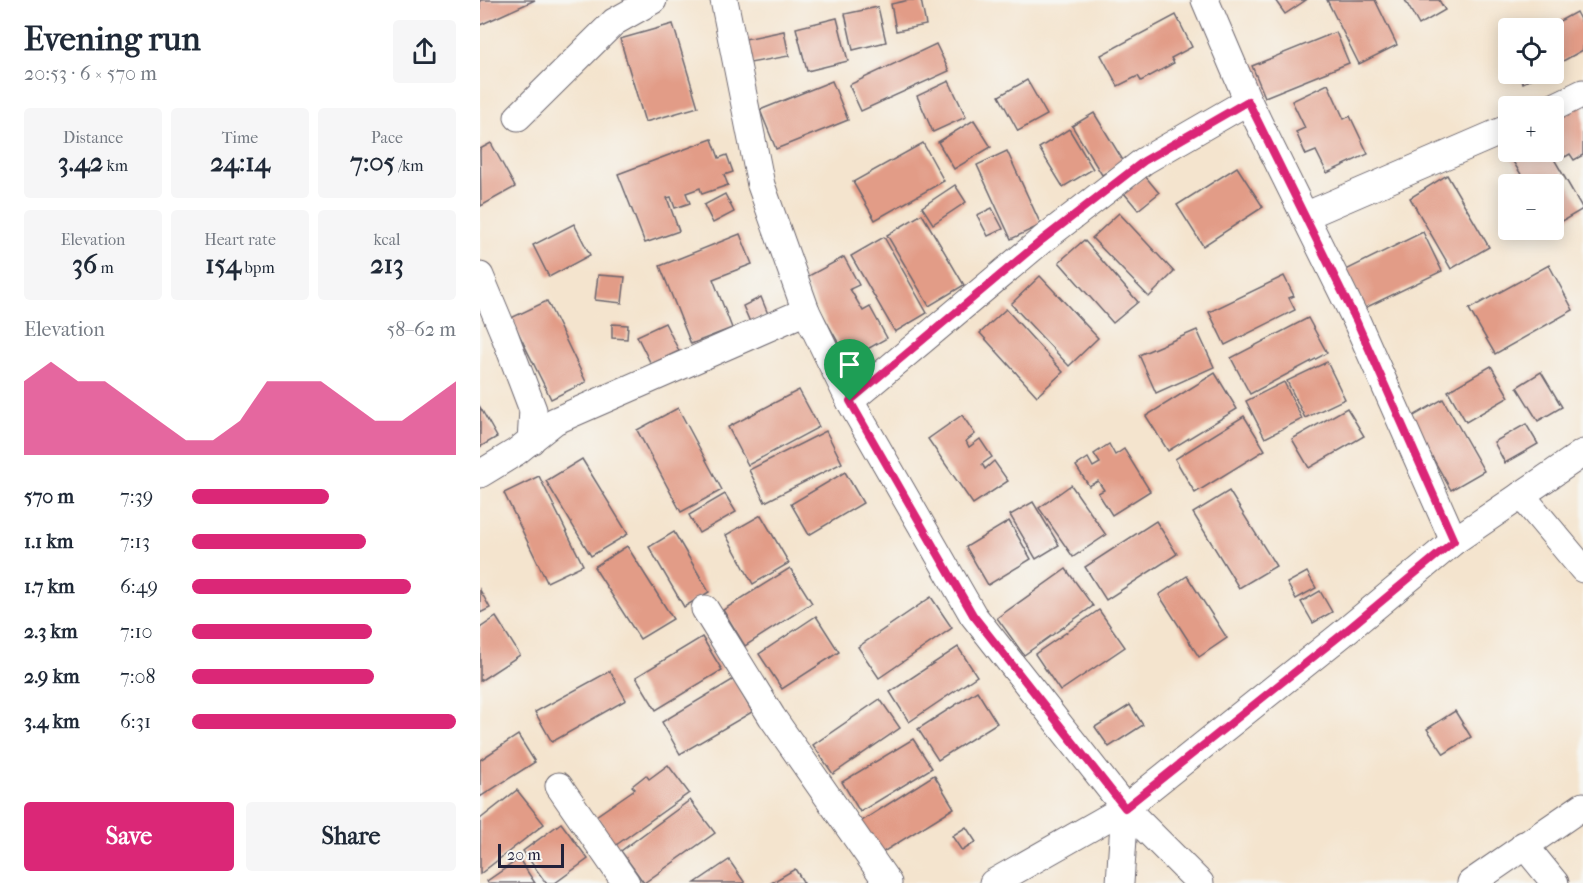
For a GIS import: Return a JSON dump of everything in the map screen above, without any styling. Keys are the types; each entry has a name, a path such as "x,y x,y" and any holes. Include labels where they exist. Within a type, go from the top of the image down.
{"street":[{"path":"518,117 614,22 653,0"},
{"path":"723,0 762,185 806,311 850,401 973,615 1125,808 1200,883"},
{"path":"1210,1 1248,101 1356,320 1454,541"},
{"path":"1564,102 1583,93"},
{"path":"850,401 1042,240 1144,161 1248,101"},
{"path":"1305,216 1498,133"},
{"path":"480,276 533,410 531,441"},
{"path":"480,474 516,452 555,421 806,311"},
{"path":"993,883 1125,808 1454,541 1583,453"},
{"path":"1521,495 1583,569"},
{"path":"705,609 772,717 888,883"},
{"path":"559,786 626,883"},
{"path":"1471,883 1583,806"},
{"path":"1120,883 1125,808"},
{"path":"1524,845 1555,883"}],"building":[{"path":"480,0 535,0 480,25"},
{"path":"921,0 926,25 896,31 891,4"},
{"path":"1275,0 1306,0 1285,14"},
{"path":"1327,0 1375,0 1397,45 1359,64"},
{"path":"1405,0 1439,0 1445,10 1419,25"},
{"path":"878,7 886,42 853,50 845,14"},
{"path":"1576,12 1583,25 1583,50 1564,60 1564,19"},
{"path":"1176,15 1192,47 1171,58 1174,63 1141,81 1138,76 1118,86 1101,55"},
{"path":"837,18 848,61 807,71 796,28"},
{"path":"673,24 698,107 645,122 620,39"},
{"path":"784,31 789,56 750,63 745,39"},
{"path":"1336,32 1349,63 1265,97 1252,66"},
{"path":"936,44 949,71 861,111 849,85"},
{"path":"1027,80 1047,115 1018,131 999,96"},
{"path":"832,81 848,120 776,149 760,110"},
{"path":"949,81 966,117 933,132 917,96"},
{"path":"1328,84 1344,119 1350,116 1368,154 1327,173 1316,151 1306,155 1296,132 1305,128 1292,101"},
{"path":"1583,98 1583,155 1574,160 1570,154 1565,157 1564,155 1564,108"},
{"path":"1094,113 1124,162 1102,175 1072,126"},
{"path":"974,120 991,147 954,169 938,142"},
{"path":"1069,129 1093,169 1063,187 1039,148"},
{"path":"712,139 719,158 727,155 733,172 724,175 728,185 702,194 700,188 686,193 690,203 675,208 671,197 667,198 679,231 645,243 618,174"},
{"path":"491,143 515,187 481,206 480,149"},
{"path":"923,143 944,181 875,220 853,182"},
{"path":"1007,151 1041,225 1011,239 977,165"},
{"path":"1513,162 1556,162 1563,174 1521,174"},
{"path":"1237,167 1263,207 1203,246 1177,205"},
{"path":"1447,175 1489,247 1451,269 1410,198"},
{"path":"1145,176 1159,193 1138,210 1124,193"},
{"path":"1564,176 1583,209 1564,220"},
{"path":"955,185 966,202 933,224 922,207"},
{"path":"725,194 734,212 713,223 704,205"},
{"path":"992,208 1003,229 988,236 977,215"},
{"path":"1119,213 1174,272 1149,297 1092,238"},
{"path":"922,214 964,285 929,306 887,235"},
{"path":"574,224 590,255 549,277 533,245"},
{"path":"1423,232 1442,271 1365,308 1346,270"},
{"path":"740,234 752,264 713,279 732,328 691,344 660,266"},
{"path":"884,237 927,313 895,332 851,256"},
{"path":"1084,240 1138,302 1113,323 1059,262"},
{"path":"844,257 859,285 850,289 863,311 870,307 887,338 848,360 803,279"},
{"path":"1549,265 1573,310 1495,354 1469,309"},
{"path":"598,275 625,277 622,303 595,300"},
{"path":"1040,276 1098,338 1069,366 1011,304"},
{"path":"1284,276 1294,296 1289,298 1295,310 1225,345 1209,312"},
{"path":"761,297 768,314 750,322 743,306"},
{"path":"547,301 586,382 551,399 511,318"},
{"path":"1006,309 1063,372 1037,396 980,333"},
{"path":"1308,318 1327,353 1250,394 1231,358"},
{"path":"665,323 679,351 651,364 637,336"},
{"path":"612,324 628,325 627,339 612,338"},
{"path":"1197,330 1214,367 1156,393 1139,355"},
{"path":"1327,362 1345,399 1305,418 1287,381"},
{"path":"1491,366 1509,397 1466,422 1448,391"},
{"path":"1541,372 1562,407 1538,421 1517,387"},
{"path":"1215,373 1237,409 1168,451 1146,416"},
{"path":"1284,382 1302,419 1265,438 1246,401"},
{"path":"799,390 819,427 748,465 728,427"},
{"path":"1443,399 1484,471 1451,490 1410,418"},
{"path":"480,407 497,437 480,447"},
{"path":"678,408 722,490 681,512 637,430"},
{"path":"1347,408 1364,436 1309,468 1292,439"},
{"path":"962,415 975,434 966,441 969,447 980,439 992,457 982,464 985,469 994,461 1008,481 973,504 928,439"},
{"path":"1244,416 1265,450 1195,493 1175,459"},
{"path":"1526,424 1538,444 1505,463 1494,442"},
{"path":"826,431 842,463 765,502 749,470"},
{"path":"1109,444 1115,455 1124,449 1150,491 1112,515 1098,493 1104,490 1098,481 1089,486 1076,466 1088,458 1093,467 1100,463 1094,454"},
{"path":"582,459 628,534 591,556 546,481"},
{"path":"845,472 863,503 809,535 791,504"},
{"path":"539,476 583,565 547,582 504,493"},
{"path":"1071,485 1106,535 1073,557 1039,508"},
{"path":"1229,491 1276,566 1239,588 1193,513"},
{"path":"725,494 736,512 699,533 689,515"},
{"path":"1033,502 1059,545 1036,559 1010,515"},
{"path":"761,515 789,563 753,584 726,535"},
{"path":"1009,521 1031,559 988,585 966,547"},
{"path":"1156,521 1177,554 1106,600 1085,567"},
{"path":"674,532 709,592 684,607 649,547"},
{"path":"627,546 673,619 640,639 594,567"},
{"path":"790,568 812,603 745,646 723,610"},
{"path":"1066,569 1093,606 1024,655 997,618"},
{"path":"1307,572 1316,588 1296,599 1287,583"},
{"path":"1187,576 1227,638 1199,657 1159,595"},
{"path":"480,590 490,608 480,613"},
{"path":"1320,591 1332,612 1313,623 1301,602"},
{"path":"931,597 952,628 879,678 858,647"},
{"path":"1099,610 1125,647 1060,691 1035,654"},
{"path":"816,616 839,652 782,689 759,654"},
{"path":"496,617 520,655 480,681 480,628"},
{"path":"702,637 722,670 656,710 636,677"},
{"path":"958,647 977,676 909,722 890,692"},
{"path":"610,671 626,700 552,742 535,712"},
{"path":"734,679 752,712 680,754 662,722"},
{"path":"977,691 997,723 938,760 918,729"},
{"path":"880,699 900,728 833,774 813,745"},
{"path":"1130,705 1143,725 1109,747 1095,727"},
{"path":"1455,711 1471,737 1444,754 1427,729"},
{"path":"518,735 535,762 480,797 480,760"},
{"path":"913,739 932,768 860,812 842,782"},
{"path":"668,765 689,793 609,850 596,832 604,827 596,816 635,789 632,786 646,775 649,779"},
{"path":"934,775 954,808 880,854 860,822"},
{"path":"517,790 544,824 480,874 480,819"},
{"path":"690,800 715,833 644,883 621,851"},
{"path":"561,823 588,859 555,883 546,883 523,851"},
{"path":"966,827 976,842 962,851 952,836"},
{"path":"519,859 535,883 488,883 487,881"},
{"path":"729,860 745,883 695,883"},
{"path":"795,869 804,883 771,883"}],"route":[{"path":"1248,101 1356,320 1454,541 1125,808 973,615 850,401 1042,240 1144,161 1248,101"}]}
